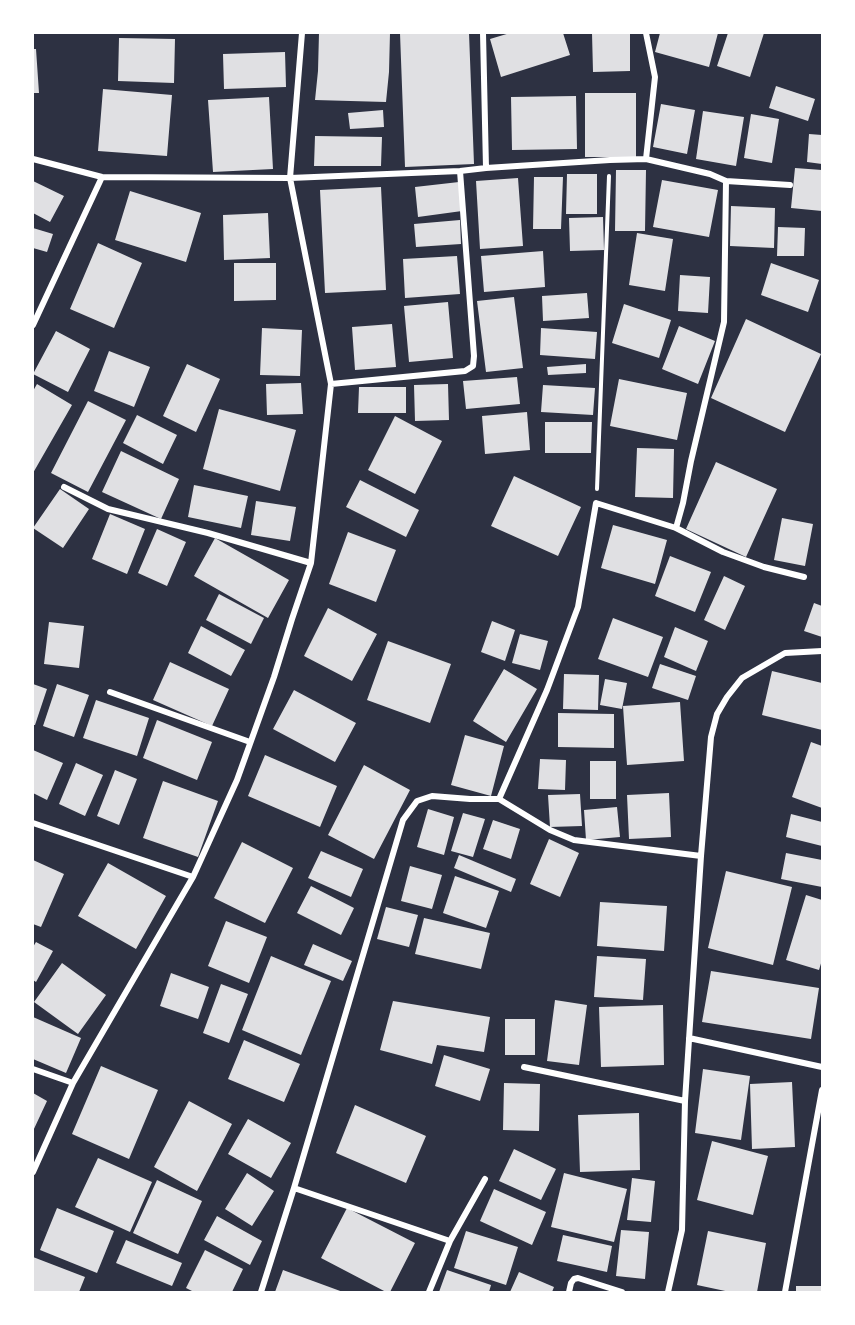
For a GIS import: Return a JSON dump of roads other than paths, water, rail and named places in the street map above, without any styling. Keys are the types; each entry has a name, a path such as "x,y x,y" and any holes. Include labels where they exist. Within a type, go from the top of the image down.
{"street":[{"path":"33,1172 73,1083 193,877 237,780 311,564 331,384 290,178 302,33"},
{"path":"483,33 486,168"},
{"path":"646,33 655,77 646,159"},
{"path":"33,159 102,177 290,178 460,171 646,159 710,174 726,181 790,185"},
{"path":"331,384 465,372 473,366 460,171"},
{"path":"33,325 102,177"},
{"path":"676,528 724,322 726,181"},
{"path":"64,488 108,509 208,533 311,564"},
{"path":"499,799 547,690 578,607 596,503 676,528 723,552 764,567 804,577"},
{"path":"668,1292 682,1230 685,1101 711,737 717,714 742,678 785,653 822,651"},
{"path":"110,692 250,742"},
{"path":"261,1292 403,820 417,801 432,796 499,799 550,830 574,840 701,856"},
{"path":"33,823 193,877"},
{"path":"689,1038 822,1067"},
{"path":"524,1066 685,1101"},
{"path":"33,1069 73,1083"},
{"path":"785,1292 822,1090"},
{"path":"429,1292 450,1241 485,1179"},
{"path":"294,1188 450,1241"},
{"path":"568,1292 571,1283 578,1278 622,1292"}]}
